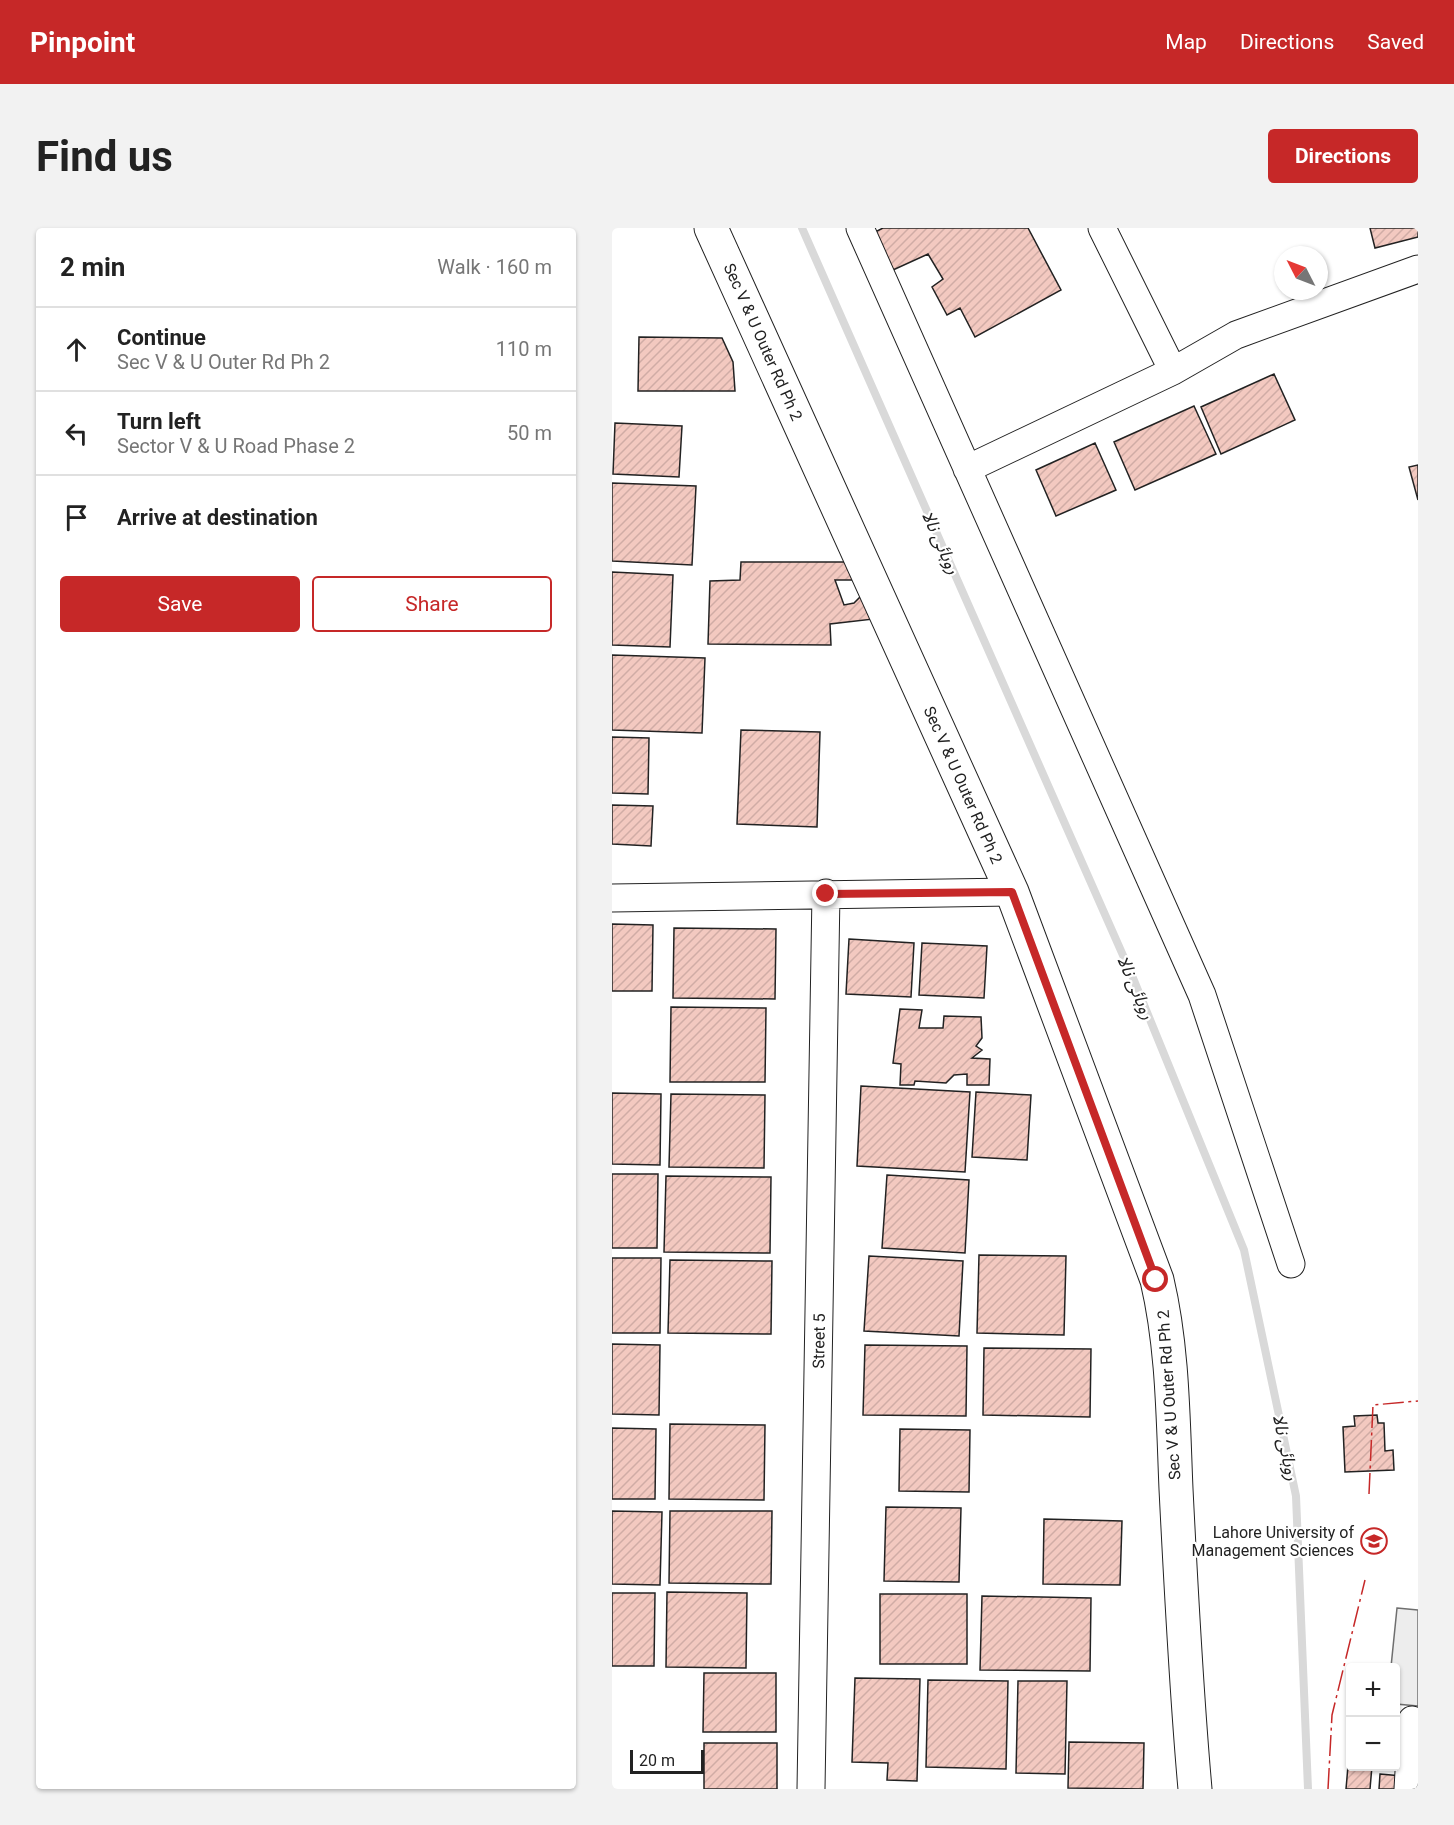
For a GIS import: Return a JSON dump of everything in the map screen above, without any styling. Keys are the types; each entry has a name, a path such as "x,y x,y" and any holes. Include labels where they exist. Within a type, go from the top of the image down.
{"main road":[{"name":"Sec V & U Outer Rd Ph 2","path":"711,228 1012,892 1156,1280 1165,1314 1170,1372 1185,1674 1195,1789"}],"street":[{"path":"860,228 1202,995 1292,1264"},
{"path":"1102,228 1173,371"},
{"path":"967,469 1173,371 1236,335 1418,269"},
{"path":"612,898 1012,892"},
{"name":"Street 5","path":"811,1789 826,894"},
{"path":"1412,1720 1412,1787"}],"shaded area":[{"path":"1397,1608 1418,1610 1418,1706 1400,1704 1400,1663 1391,1663"}],"building":[{"path":"883,228 1028,228 1061,290 975,337 960,308 947,315 932,287 943,279 928,254 893,270 873,233"},
{"path":"1370,228 1418,228 1418,237 1375,248"},
{"path":"639,337 722,338 733,362 735,391 638,391"},
{"path":"1274,374 1295,420 1221,454 1201,407"},
{"path":"1194,406 1216,454 1135,490 1114,442"},
{"path":"615,423 682,426 679,477 613,474"},
{"path":"1095,443 1116,490 1056,516 1036,470"},
{"path":"1418,465 1418,500 1409,467"},
{"path":"612,483 696,486 692,565 612,561"},
{"path":"741,562 853,562 860,580 835,580 844,605 854,603 862,595 874,619 830,624 831,645 708,644 710,581 740,580"},
{"path":"612,572 673,575 670,647 612,645"},
{"path":"612,655 705,658 702,733 612,730"},
{"path":"741,730 820,732 817,827 737,824"},
{"path":"612,737 649,738 648,794 612,793"},
{"path":"612,805 653,806 651,846 612,844"},
{"path":"612,924 653,925 652,991 612,991"},
{"path":"674,928 776,929 775,999 673,998"},
{"path":"849,939 914,943 911,997 846,994"},
{"path":"922,943 987,946 984,998 919,995"},
{"path":"671,1007 766,1008 765,1082 670,1082"},
{"path":"900,1009 922,1010 919,1028 943,1028 944,1016 981,1017 982,1038 976,1046 982,1050 972,1058 990,1059 989,1085 967,1085 967,1074 954,1075 946,1083 915,1081 914,1085 900,1085 901,1064 893,1063"},
{"path":"861,1086 970,1092 965,1172 857,1166"},
{"path":"976,1092 1031,1095 1027,1160 972,1157"},
{"path":"612,1093 661,1094 660,1165 612,1164"},
{"path":"671,1094 765,1095 764,1168 669,1167"},
{"path":"612,1174 658,1174 657,1248 612,1248"},
{"path":"887,1175 969,1180 965,1253 882,1248"},
{"path":"666,1176 771,1177 770,1253 664,1252"},
{"path":"979,1255 1066,1256 1064,1335 977,1333"},
{"path":"869,1256 963,1261 959,1336 864,1331"},
{"path":"612,1258 661,1258 660,1333 612,1333"},
{"path":"670,1260 772,1261 771,1334 668,1333"},
{"path":"612,1344 660,1345 659,1415 612,1414"},
{"path":"865,1345 967,1346 966,1416 863,1415"},
{"path":"984,1348 1091,1349 1090,1417 983,1415"},
{"path":"1377,1415 1378,1423 1384,1423 1385,1451 1393,1450 1394,1470 1345,1472 1343,1427 1355,1426 1354,1416"},
{"path":"670,1424 765,1425 764,1500 669,1499"},
{"path":"612,1428 656,1429 655,1499 612,1499"},
{"path":"900,1429 970,1430 969,1492 899,1491"},
{"path":"886,1507 961,1508 959,1582 884,1581"},
{"path":"612,1511 662,1512 660,1585 612,1584"},
{"path":"670,1511 772,1511 771,1584 669,1583"},
{"path":"1044,1519 1122,1521 1120,1585 1043,1584"},
{"path":"667,1592 747,1593 746,1668 666,1667"},
{"path":"612,1593 655,1593 654,1666 612,1666"},
{"path":"880,1594 967,1594 967,1664 880,1664"},
{"path":"982,1596 1091,1598 1090,1671 980,1670"},
{"path":"704,1673 776,1673 776,1732 703,1732"},
{"path":"855,1678 920,1679 917,1781 887,1780 888,1763 852,1762"},
{"path":"928,1680 1008,1681 1006,1769 926,1767"},
{"path":"1018,1681 1067,1681 1065,1774 1016,1773"},
{"path":"1069,1742 1144,1743 1143,1789 1068,1788"},
{"path":"704,1743 777,1743 777,1789 704,1789"},
{"path":"1348,1771 1372,1771 1370,1789 1346,1789"},
{"path":"1380,1774 1402,1776 1401,1789 1379,1789"}],"waterway":[{"name":"روہائی نالا","path":"802,228 1133,978 1244,1250 1296,1496 1308,1789"}],"power":[{"path":"1369,1494 1373,1405 1418,1401"},
{"path":"1328,1789 1332,1715 1365,1580"}],"place":[{"name":"Lahore University of Management Sciences","path":"1374,1541"}],"route":[{"path":"826,894 1012,892 1156,1280"}]}
